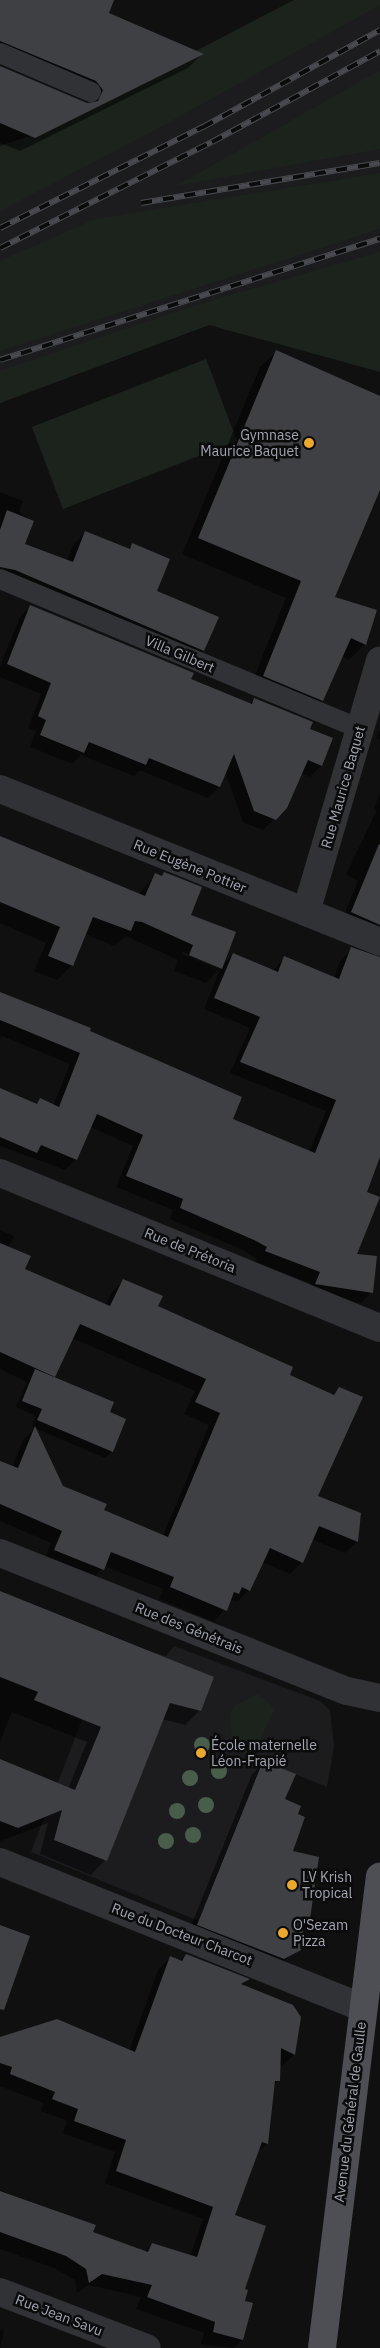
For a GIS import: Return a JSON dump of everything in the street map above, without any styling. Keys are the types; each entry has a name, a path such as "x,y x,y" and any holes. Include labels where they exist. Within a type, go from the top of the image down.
{"main road":[{"name":"Avenue du Général de Gaulle","path":"322,2348 380,1876"}],"street":[{"name":"Rue Maurice Baquet","path":"306,912 380,661"},
{"name":"Rue Eugène Pottier","path":"0,789 380,942"},
{"name":"Rue de Prétoria","path":"0,1173 380,1328"},
{"name":"Rue des Génétrais","path":"0,1553 347,1691 380,1698"},
{"name":"Rue du Docteur Charcot","path":"0,1862 363,2008"},
{"name":"Rue Jean Savu","path":"0,2292 147,2348"}],"lane":[{"path":"0,53 91,92"},
{"name":"Villa Gilbert","path":"0,579 360,729"}],"shaded area":[{"path":"294,0 380,0 380,261 0,403 0,146 37,134"},
{"path":"294,0 380,0 380,5 155,130 0,211 0,146 37,134"},
{"path":"380,70 380,149 176,186"},
{"path":"380,173 380,229 0,351 0,261 95,219"},
{"path":"380,252 380,372 209,325 0,403 0,371 200,304"},
{"path":"206,359 237,441 63,509 32,427"},
{"name":"École maternelle Léon-Frapié","path":"0,1592 149,1651 166,1656 174,1646 320,1701 330,1710 334,1746 327,1787 263,1761 199,1921 31,1852 92,1694"},
{"path":"257,1694 266,1699 274,1710 259,1742 249,1752 232,1745 230,1714 236,1705"}],"building":[{"path":"0,0 114,0 109,13 204,54 35,138 0,123 0,66 87,103 98,101 103,90 96,81 0,41"},
{"name":"Gymnase Maurice Baquet","path":"276,350 380,396 380,490 335,597 377,610 366,645 351,638 323,701 263,676 301,581 198,538"},
{"path":"7,510 34,521 25,544 73,562 85,531 130,549 132,543 170,559 157,591 219,617 204,651 15,570 0,567 0,530"},
{"path":"30,605 194,673 191,679 252,704 254,698 313,722 310,729 333,738 322,766 308,760 287,808 276,820 254,811 234,754 220,787 149,758 146,765 89,742 84,753 40,735 46,720 38,716 51,683 7,664"},
{"path":"0,836 145,896 155,873 162,876 164,872 202,887 191,915 236,932 222,969 189,955 193,945 142,922 135,921 131,931 93,917 73,966 48,956 60,927 0,902"},
{"path":"380,845 380,925 351,912"},
{"path":"351,947 380,957 380,1157 367,1192 380,1197 357,1254 377,1256 373,1293 315,1284 320,1272 265,1251 267,1247 254,1240 180,1208 183,1199 126,1176 143,1135 97,1114 77,1160 41,1145 37,1153 0,1137 0,1088 37,1104 40,1098 59,1107 80,1053 0,1020 0,992 91,1028 90,1031 242,1097 233,1119 315,1153 336,1100 240,1062 260,1017 214,998 233,953 278,972 284,956 339,979"},
{"path":"0,1243 31,1256 25,1269 110,1306 123,1279 163,1296 158,1306 293,1367 290,1375 334,1395 339,1387 363,1397 318,1496 361,1513 358,1542 319,1526 303,1563 270,1548 250,1591 242,1587 239,1594 234,1592 227,1611 170,1587 174,1577 111,1552 104,1570 54,1550 62,1531 0,1504 0,1461 18,1468 35,1426 63,1486 107,1504 104,1510 168,1537 220,1413 195,1402 206,1379 80,1324 55,1377 0,1352"},
{"path":"35,1369 114,1402 110,1412 126,1419 113,1452 37,1420 42,1409 22,1401"},
{"path":"0,1591 214,1677 201,1711 170,1703 107,1861 54,1840 62,1810 18,1828 0,1821 0,1759 75,1790 101,1727 34,1700 38,1692 0,1677"},
{"path":"263,1761 296,1774 285,1799 301,1806 298,1814 305,1817 293,1851 319,1857 310,1919 304,1919 301,1950 284,1959 197,1925"},
{"path":"0,1925 30,1936 4,2010 0,2009"},
{"path":"186,1954 250,1979 241,1984 293,2005 301,2017 295,2055 281,2048 280,2081 275,2081 268,2144 262,2142 235,2215 266,2226 245,2289 248,2290 245,2301 253,2303 243,2340 213,2332 215,2322 147,2297 152,2285 102,2274 89,2283 86,2269 66,2256 0,2232 0,2191 96,2225 93,2232 148,2252 152,2243 197,2257 213,2207 232,2214 116,2171 126,2140 74,2121 78,2109 52,2099 55,2092 10,2074 12,2067 0,2063 0,2037 57,2019 135,2052 170,1956 182,1961"}],"railway":[{"path":"0,228 203,127 380,30"},
{"path":"0,248 212,142 380,51"},
{"path":"141,203 380,163"},
{"path":"0,360 380,239"}],"place":[{"name":"Gymnase Maurice Baquet","path":"309,443"},
{"name":"École maternelle Léon-Frapié","path":"201,1753"},
{"name":"LV Krish Tropical","path":"292,1885"},
{"name":"O'Sezam Pizza","path":"283,1933"}]}
